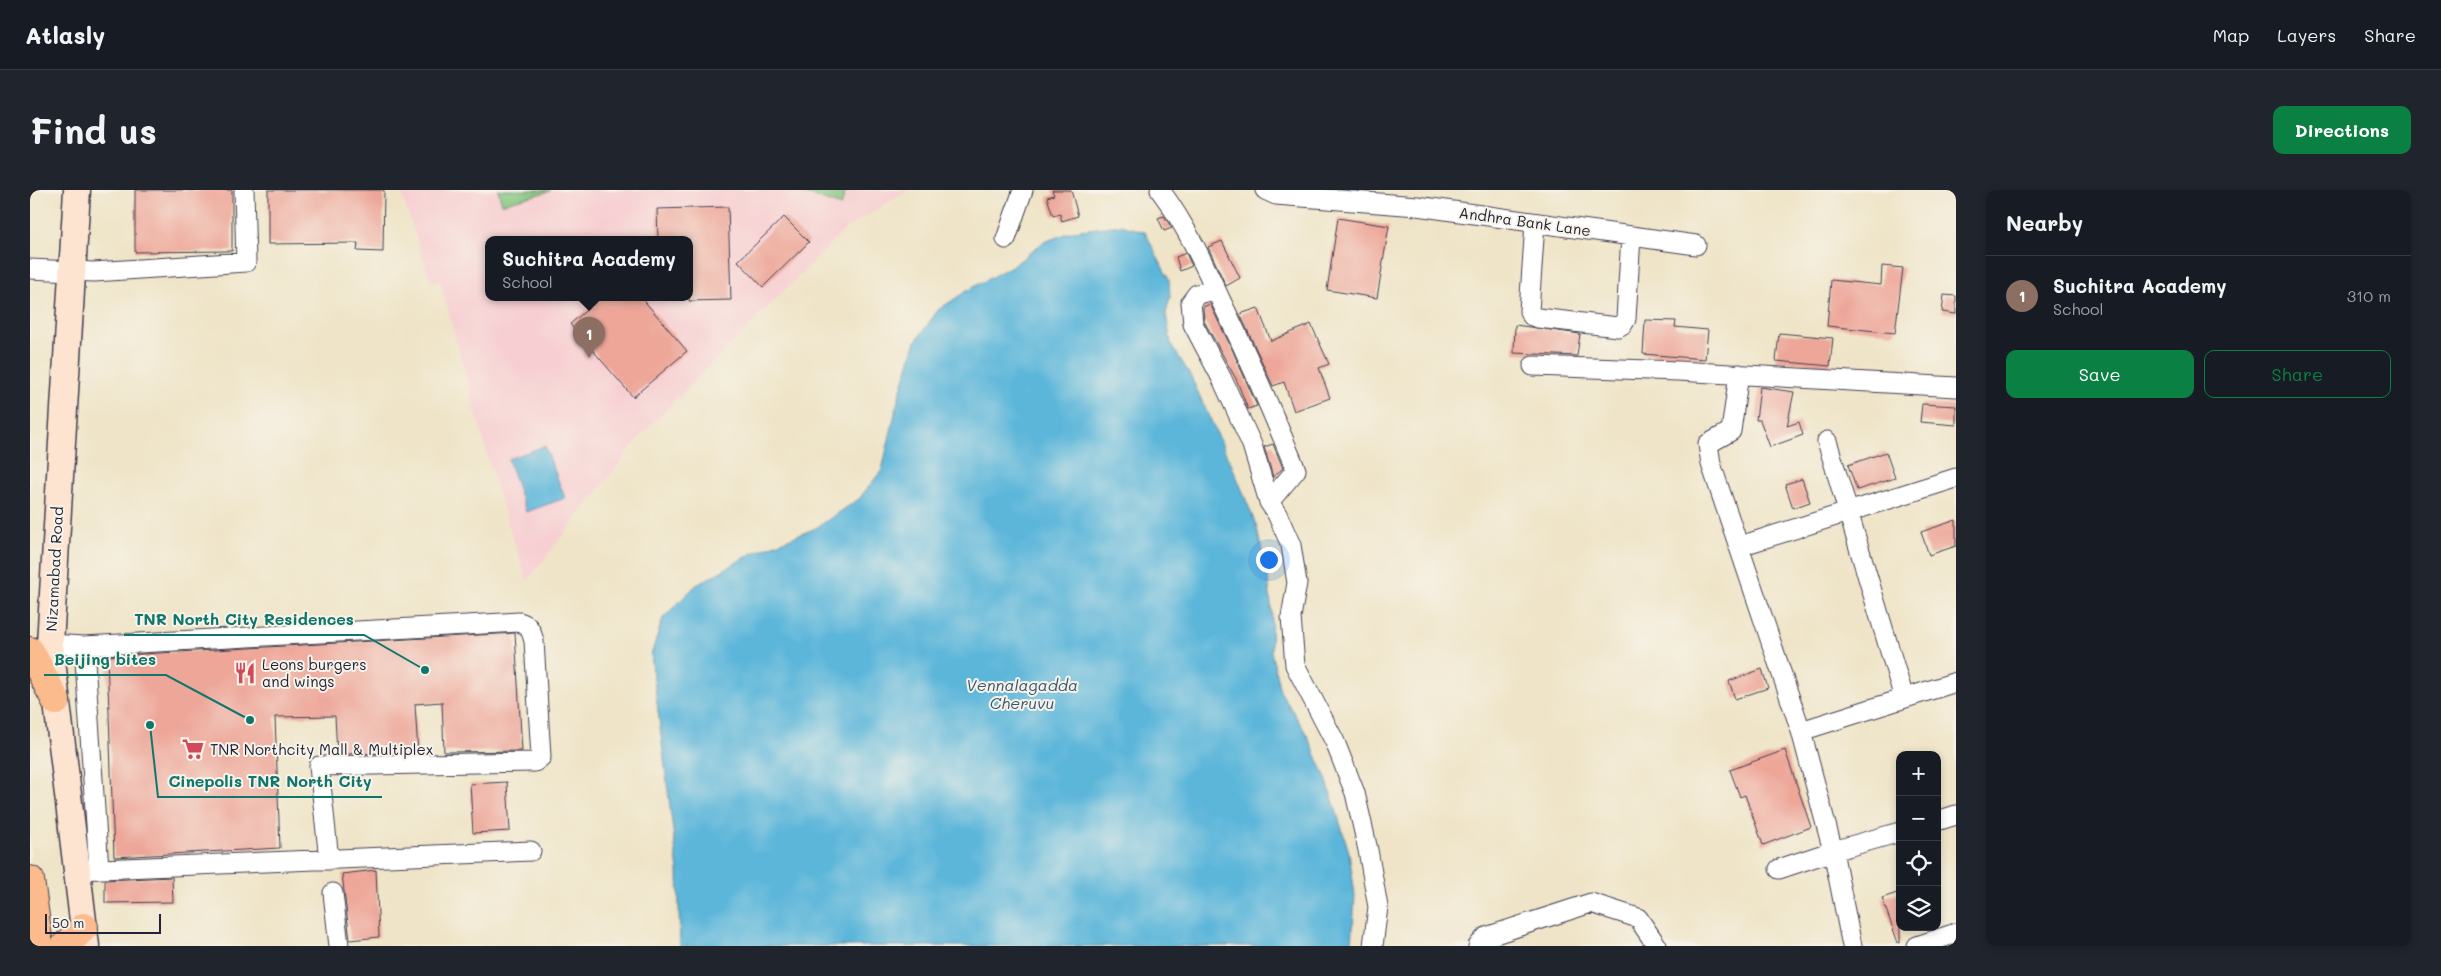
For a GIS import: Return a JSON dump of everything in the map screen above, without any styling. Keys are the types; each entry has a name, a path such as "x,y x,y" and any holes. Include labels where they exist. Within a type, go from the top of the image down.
{"highway":[{"path":"40,647 56,700"},
{"path":"30,880 39,946"}],"main road":[{"name":"Nizamabad Road","path":"40,647 74,272 77,190"},
{"path":"56,700 88,870 78,940"}],"street":[{"path":"30,268 74,272 246,262 244,190"},
{"path":"1006,239 1023,190"},
{"path":"1160,190 1180,217 1216,290 1259,379 1296,470 1269,502"},
{"name":"Andhra Bank Lane","path":"1265,190 1276,195 1418,198 1535,223 1696,245"},
{"path":"1535,223 1529,311 1532,316 1538,318 1618,327 1624,324 1631,236"},
{"path":"1216,290 1197,294 1191,302 1193,324 1222,379 1252,445 1269,502 1292,545 1297,583 1291,617 1295,665 1335,742 1354,793 1368,850 1378,907 1373,946"},
{"path":"1533,366 1739,374 1956,387"},
{"path":"1739,374 1731,431 1708,444 1711,464 1801,731 1833,851 1852,946"},
{"path":"1826,442 1904,698"},
{"path":"1740,546 1848,511 1955,482"},
{"path":"40,647 510,623 526,624 534,641 541,757 536,762 319,766 329,860"},
{"path":"84,646 88,870 530,851"},
{"path":"1801,731 1956,682"},
{"path":"1941,820 1956,815"},
{"path":"1779,869 1896,833"},
{"path":"333,892 339,946"},
{"path":"1478,946 1486,937 1591,903 1638,918 1657,946"},
{"path":"1917,946 1956,933"}],"shaded area":[{"path":"400,190 908,190 845,229 643,433 527,581 495,483 440,281 431,283"}],"green space":[{"path":"498,190 550,190 550,191 502,204"},
{"path":"795,190 846,190 841,206"}],"water":[{"name":"Vennalagadda Cheruvu","path":"1121,225 1145,232 1169,280 1170,297 1166,314 1171,344 1190,375 1236,475 1256,525 1268,577 1272,613 1271,651 1280,691 1306,733 1326,778 1349,852 1355,895 1352,946 680,946 678,871 651,655 663,618 695,586 753,553 816,528 859,499 882,470 899,396 916,341 938,310 968,290 1017,263 1042,243 1073,231"},
{"path":"545,446 565,498 526,512 508,459"}],"building":[{"path":"135,190 232,190 232,251 135,252"},
{"path":"268,190 384,190 383,252 357,251 358,243 268,244"},
{"path":"1052,190 1071,190 1078,216 1062,221 1060,214 1053,216 1047,197 1054,195"},
{"path":"728,207 731,300 693,301 693,236 658,236 657,209"},
{"path":"1164,216 1172,228 1164,231 1158,218"},
{"path":"784,217 809,242 763,287 738,261"},
{"path":"1338,218 1389,226 1377,298 1327,290"},
{"path":"1222,241 1240,278 1226,286 1208,247"},
{"path":"1186,253 1192,266 1180,271 1176,257"},
{"path":"1882,266 1903,268 1895,333 1827,326 1831,280 1881,285"},
{"path":"1944,295 1956,296 1956,314 1942,312"},
{"path":"597,301 644,301 687,351 633,397 570,324"},
{"path":"1210,304 1257,406 1248,409 1236,379 1204,321 1203,307"},
{"path":"1258,308 1271,341 1311,324 1329,364 1319,368 1330,398 1294,411 1284,382 1273,386 1240,314"},
{"path":"1645,320 1676,321 1675,327 1708,330 1705,359 1643,354"},
{"path":"1515,325 1580,334 1577,356 1514,353"},
{"path":"1779,333 1833,338 1830,366 1776,361"},
{"path":"1760,387 1794,392 1787,426 1799,422 1803,435 1770,447 1760,420 1756,420"},
{"path":"1922,404 1956,406 1956,425 1920,422"},
{"path":"1273,444 1283,468 1273,477 1264,447"},
{"path":"1886,452 1895,478 1857,490 1848,465"},
{"path":"1802,479 1810,502 1793,508 1785,484"},
{"path":"1956,520 1956,546 1929,555 1921,532"},
{"path":"515,633 522,751 444,752 442,702 415,704 418,753 337,754 335,716 275,717 280,848 114,857 107,656"},
{"path":"1762,669 1768,688 1735,699 1729,681"},
{"path":"1785,750 1811,827 1763,845 1745,795 1740,797 1730,770"},
{"path":"507,782 510,831 473,833 470,784"},
{"path":"376,870 379,937 350,940 342,874"},
{"path":"172,877 173,902 105,903 105,880"},
{"path":"1896,893 1896,931 1900,931 1900,943 1898,943 1882,898"}],"place":[{"name":"Suchitra Academy","path":"589,358"},
{"name":"TNR North City Residences","path":"425,670"},
{"name":"Leons burgers and wings","path":"245,673"},
{"name":"Beijing bites","path":"250,720"},
{"name":"Cinepolis TNR North City","path":"150,725"},
{"name":"TNR Northcity Mall & Multiplex","path":"193,749"}]}
